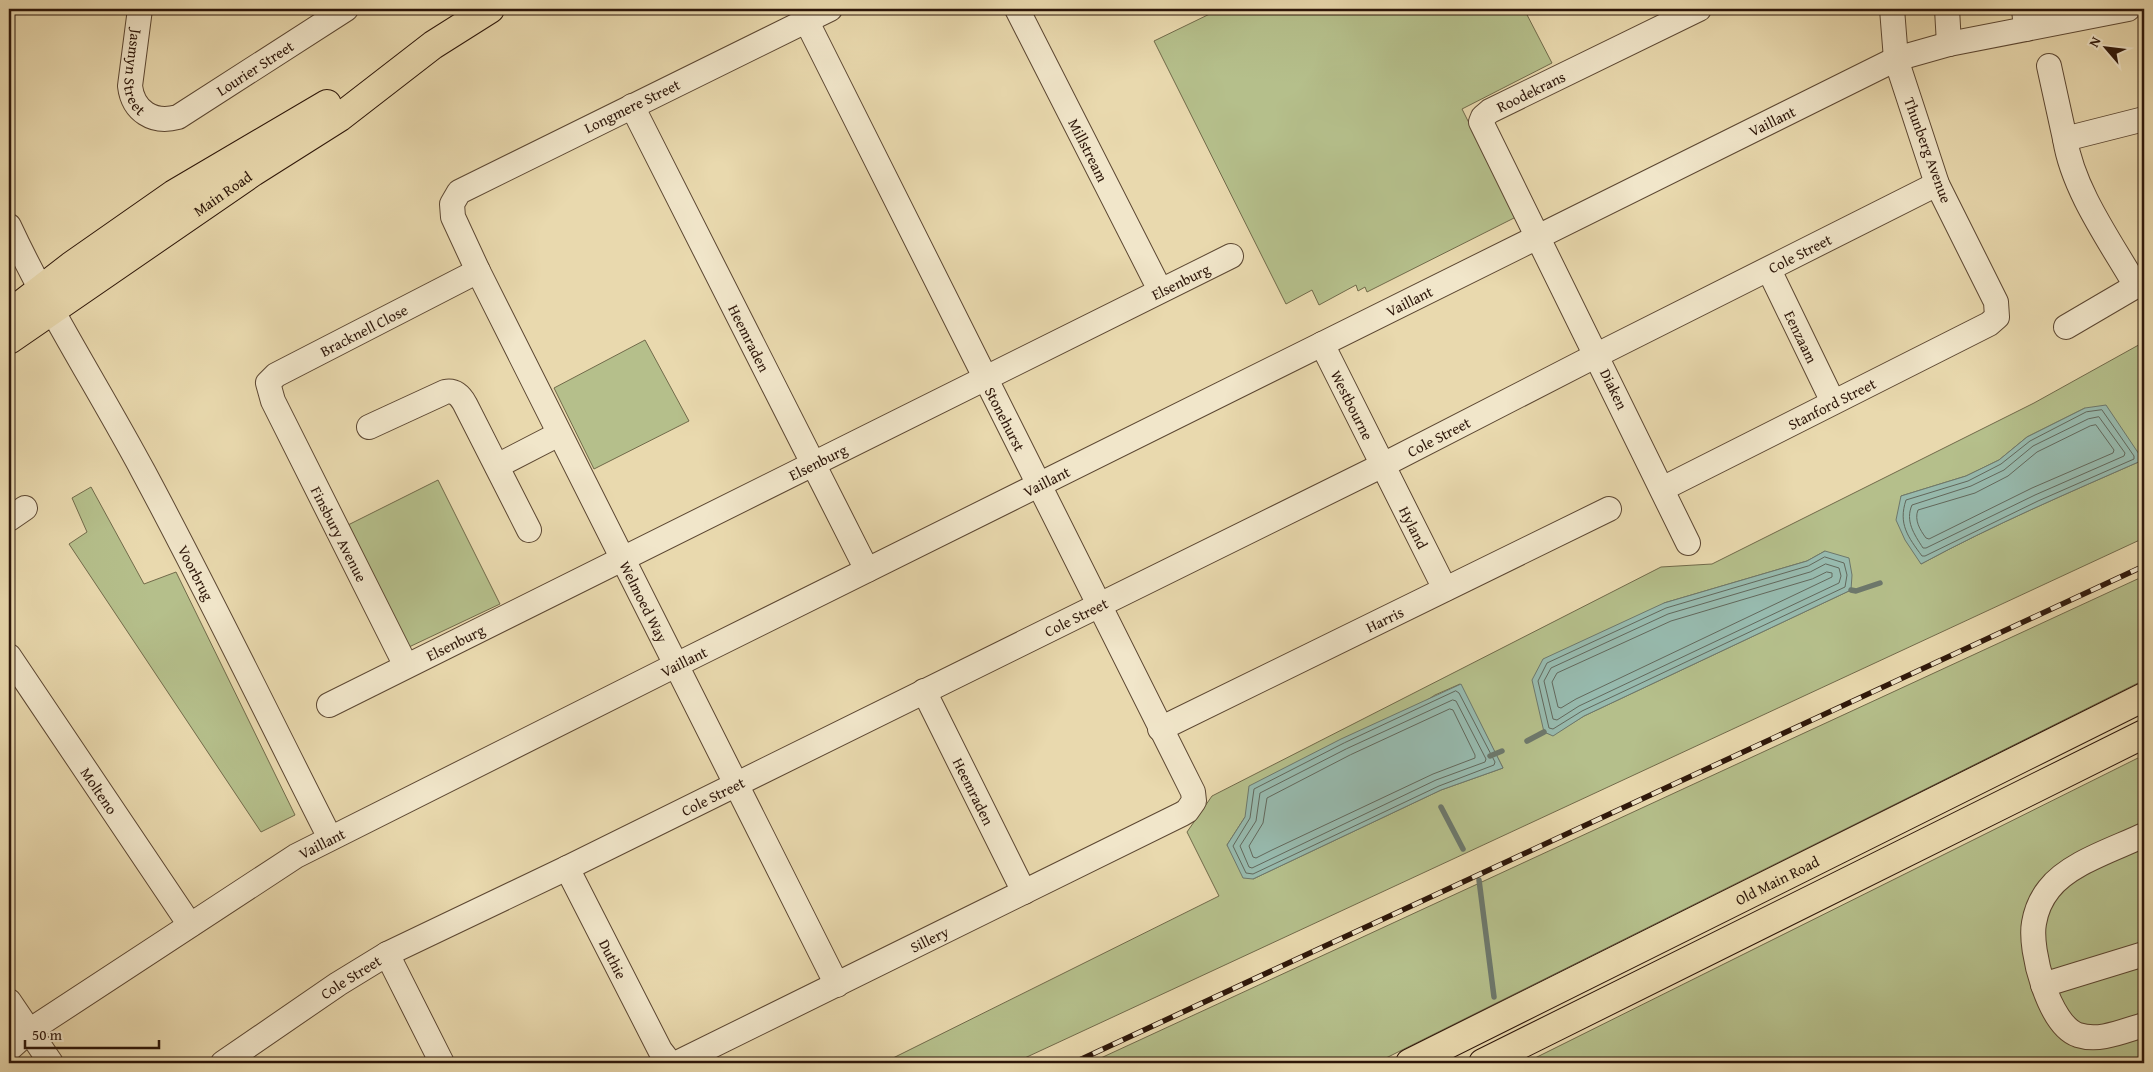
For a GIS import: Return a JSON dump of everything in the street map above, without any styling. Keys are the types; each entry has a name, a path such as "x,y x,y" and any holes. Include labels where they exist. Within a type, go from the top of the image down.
{"main road":[{"name":"Main Road","path":"9,314 47,299 340,117 433,46 490,9"},
{"name":"Main Road","path":"9,340 47,299"},
{"name":"Old Main Road","path":"1410,1063 2144,698"},
{"path":"1483,1063 2144,734"}],"street":[{"name":"Jasmyn Street","path":"140,9 130,86 131,94 139,108 146,114 161,119"},
{"name":"Lourier Street","path":"161,119 178,117 346,9"},
{"name":"Longmere Street","path":"453,216 452,204 459,192 830,9"},
{"name":"Millstream","path":"1016,9 1160,290"},
{"name":"Roodekrans","path":"1538,236 1482,125 1483,117 1699,9"},
{"name":"Thunberg Avenue","path":"1892,9 1896,59 1937,184 1996,302 1998,313"},
{"path":"1947,9 1954,43"},
{"name":"Vaillant","path":"9,1049 29,1032 280,864 676,664 1896,59 2023,23 2128,9"},
{"name":"Stonehurst","path":"806,20 1194,796 1192,806 1182,814"},
{"path":"2049,66 2067,155 2076,180 2140,283 2066,327"},
{"name":"Heemraden","path":"632,106 868,570"},
{"path":"2065,139 2144,119"},
{"name":"Cole Street","path":"223,1063 338,984 387,954 567,868 1383,465 1937,184"},
{"name":"Welmoed Way","path":"453,216 478,271 559,434 837,985"},
{"name":"Voorbrug","path":"9,226 47,299 144,472 330,838"},
{"name":"Diaken","path":"1538,236 1688,543"},
{"name":"Elsenburg","path":"329,705 1230,256"},
{"name":"Eenzaam","path":"1769,270 1833,402"},
{"name":"Bracknell Close","path":"273,401 267,387 270,380 276,375 478,271"},
{"name":"Stanford Street","path":"1662,488 1989,324 1998,313"},
{"name":"Westbourne","path":"1322,344 1383,465"},
{"path":"369,427 437,394 454,392 462,398 529,530"},
{"name":"Finsbury Avenue","path":"273,401 406,666"},
{"path":"497,466 559,434"},
{"name":"Hyland","path":"1383,465 1445,589"},
{"name":"Harris","path":"1160,729 1609,509"},
{"name":"Molteno","path":"9,656 190,925"},
{"name":"Heemraden","path":"924,691 1024,892"},
{"name":"Sillery","path":"669,1059 837,985 1182,814"},
{"path":"2144,835 2063,874 2044,897 2038,908 2034,925 2034,944 2043,985 2057,1018 2066,1028 2076,1034 2089,1037 2104,1036 2144,1025"},
{"name":"Duthie","path":"567,868 669,1059"},
{"path":"387,954 442,1063"},
{"path":"2043,985 2144,954"},
{"path":"9,1001 51,1063"}],"green space":[{"path":"1220,9 1524,9 1552,63 1462,109 1516,217 1367,292 1365,287 1358,291 1356,285 1319,305 1312,290 1286,304 1154,41"},
{"path":"645,340 689,421 594,469 554,388"},
{"path":"2144,342 2144,538 1014,1063 883,1063 1219,896 1187,832 1212,796 1661,567 1712,564 2034,403","holes":["2085,408 2143,460 2003,523 1921,564 1901,496 1966,476 1999,460 2027,437","1825,551 1851,590 1584,716 1553,735 1544,732 1543,722 1664,603 1807,561","1460,684 1503,768 1441,790 1253,879 1227,845 1245,817 1435,695"]},
{"path":"438,480 500,604 409,647 348,525"},
{"path":"91,487 144,584 176,572 295,815 261,832 69,544 87,532 72,498"},
{"path":"2144,576 2144,680 1376,1063 1090,1063"},
{"path":"2144,755 2144,1063 1525,1063"}],"water":[{"path":"2106,405 2143,460 2003,523 1921,564 1905,540 1896,520 1901,496 1966,476 1999,460 2027,437 2085,408"},
{"path":"1825,551 1849,558 1852,575 1851,590 1584,716 1553,736 1544,732 1532,680 1543,659 1664,603 1807,561"},
{"path":"1461,684 1503,768 1441,790 1253,879 1243,878 1227,845 1245,817 1249,786 1341,739"}],"waterway":[{"path":"1851,590 1856,591 1880,583"},
{"path":"1527,741 1544,732"},
{"path":"1490,756 1502,751"},
{"path":"1441,807 1463,849"},
{"path":"1479,880 1494,997"}],"railway":[{"path":"1073,1063 2144,566"}]}
